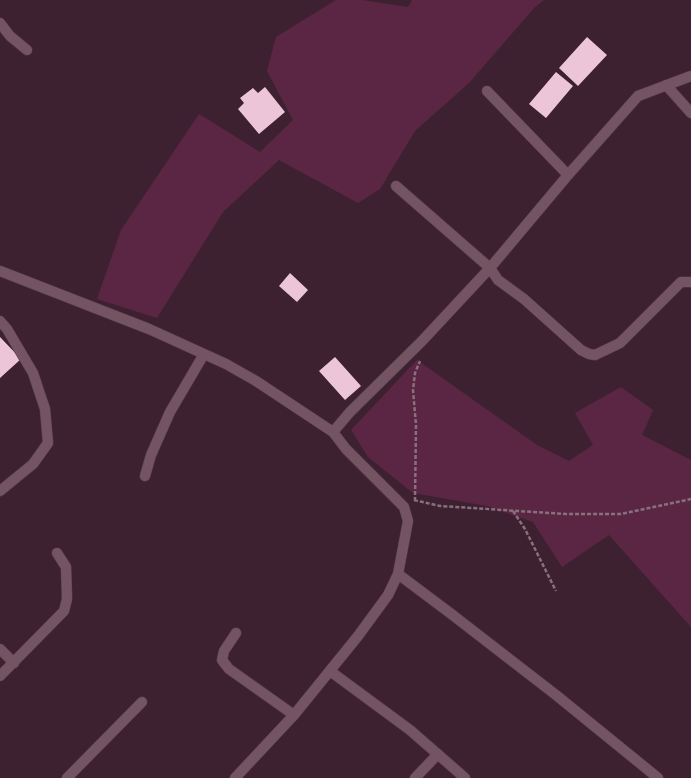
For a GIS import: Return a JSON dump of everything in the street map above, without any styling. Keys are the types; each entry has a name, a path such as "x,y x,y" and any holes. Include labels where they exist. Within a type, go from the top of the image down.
{"street":[{"path":"0,23 10,36 27,50"},
{"path":"333,432 350,412 422,341 490,268 568,175 638,96 691,76"},
{"path":"666,85 691,113"},
{"path":"487,91 568,175"},
{"path":"396,186 490,268 498,280 530,303 581,350 595,355 620,343 681,282 691,282"},
{"path":"0,271 149,329 204,354 256,381 333,432 346,449 404,507 408,521 398,574 388,595 358,636 294,716 235,778"},
{"path":"0,321 7,329 33,373 45,409 48,443 34,464 0,491"},
{"path":"145,476 151,455 170,412 204,354"},
{"path":"0,676 64,611 68,599 66,566 57,553"},
{"path":"398,574 556,695 658,778"},
{"path":"236,633 224,650 222,660 229,669 294,716"},
{"path":"0,649 14,663"},
{"path":"330,671 410,730 465,778"},
{"path":"67,778 142,702"},
{"path":"415,778 438,754"}],"path":[{"path":"415,501 416,425 412,390 415,373 423,353 422,341"},
{"path":"394,496 440,506 566,514 621,514 691,499"},
{"path":"513,511 525,529 556,591"}],"shaded area":[{"path":"336,0 362,0 408,7 412,0 544,0 535,7 469,83 415,131 380,189 358,203 279,160 223,212 157,318 97,299 121,230 199,114 260,152 293,120 267,71 276,37"},
{"path":"417,360 537,445 569,461 593,445 575,413 621,387 653,410 642,435 691,460 691,627 609,535 562,567 533,522 487,506 413,493 368,457 351,430"}],"building":[{"path":"587,37 607,55 578,86 559,68"},
{"path":"556,72 573,86 546,118 529,104"},
{"path":"265,87 285,112 259,134 238,109 244,103 240,98 253,88 258,93"},
{"path":"290,273 308,290 297,302 279,286"},
{"path":"0,337 21,359 0,378"},
{"path":"335,357 361,386 345,400 319,371"}]}
